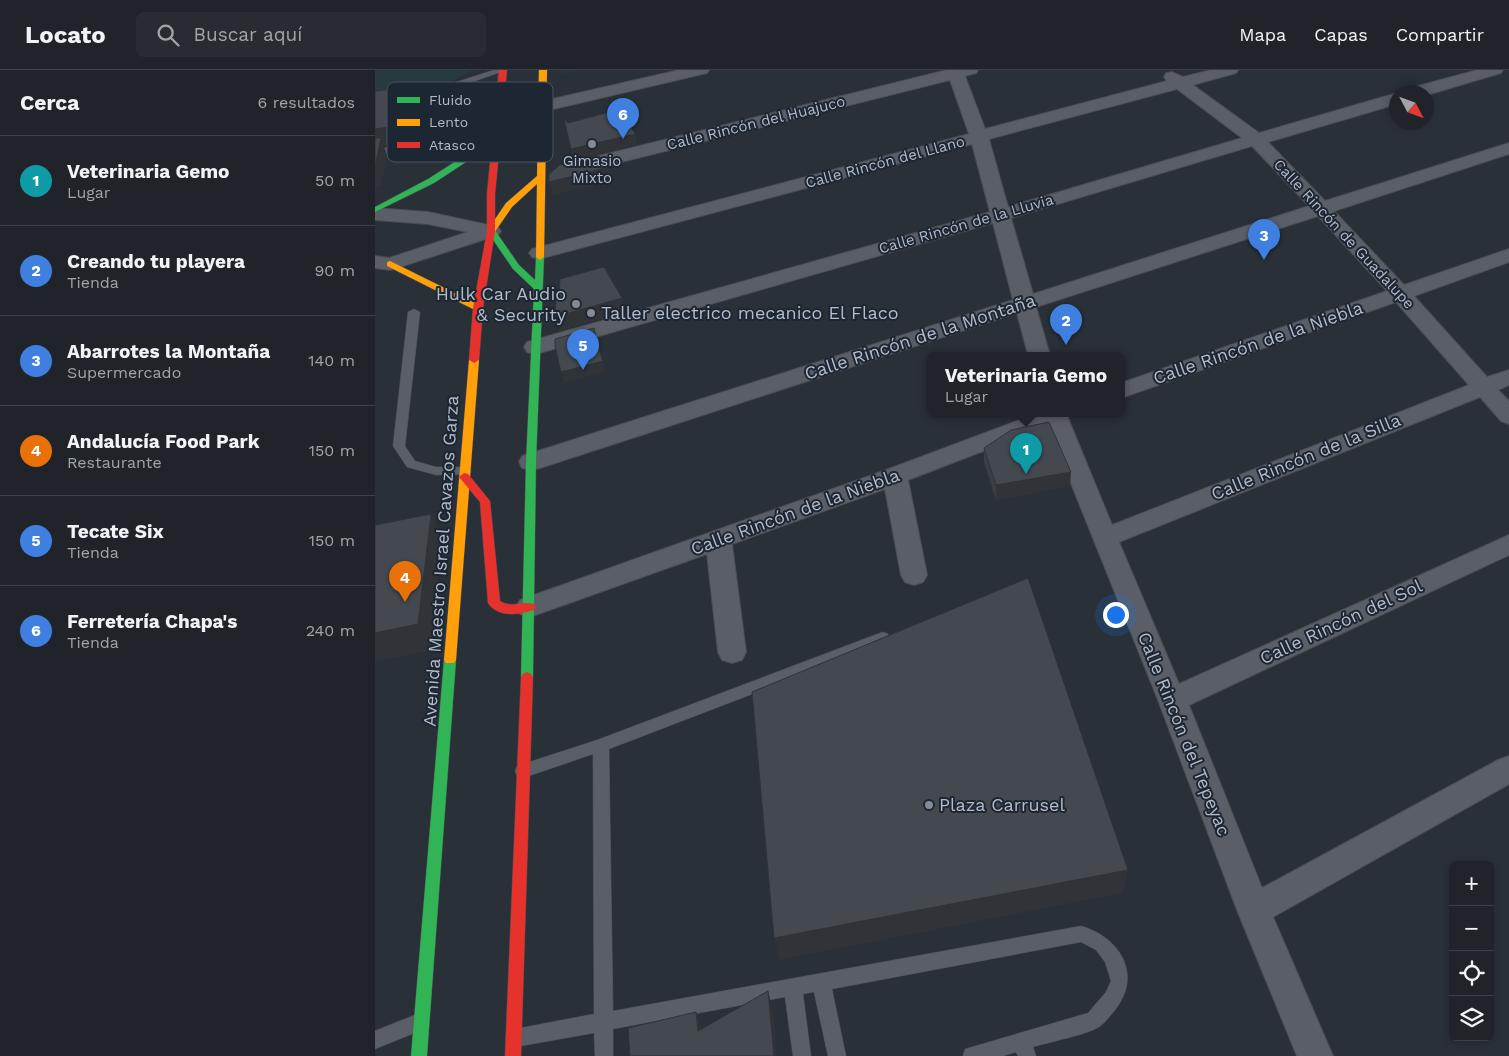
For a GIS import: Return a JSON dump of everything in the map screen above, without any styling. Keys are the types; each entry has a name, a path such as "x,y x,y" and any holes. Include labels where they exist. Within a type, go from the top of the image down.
{"main road":[{"path":"375,212 461,162"},
{"name":"Avenida Maestro Israel Cavazos Garza","path":"419,1056 478,308 491,231 491,194 494,162"},
{"path":"513,1047 522,771 530,607 531,462 539,288 542,162"},
{"path":"539,288 516,267 491,231 509,205 542,176"},
{"path":"382,263 417,276 478,308"},
{"path":"465,474 485,501 494,603 500,609 509,611 530,607"}],"street":[{"path":"553,104 701,70"},
{"name":"Calle Rincón de Guadalupe","path":"1163,70 1255,140 1321,207 1509,416"},
{"name":"Calle Rincón del Llano","path":"539,253 1230,70"},
{"path":"1434,87 1495,70"},
{"path":"960,71 1038,352"},
{"name":"Calle Rincón del Huajuco","path":"542,176 960,71"},
{"name":"Calle Rincón de la Lluvia","path":"535,347 1000,215 1389,100"},
{"name":"Calle Rincón de la Montaña","path":"531,462 1509,148"},
{"path":"375,212 428,218 491,231"},
{"path":"382,263 491,231"},
{"name":"Calle Rincón de la Niebla","path":"1125,390 1509,255"},
{"name":"Calle Rincón de la Silla","path":"1104,538 1509,377"},
{"name":"Calle Rincón de la Niebla","path":"530,607 895,476 1046,417"},
{"name":"Calle Rincón del Tepeyac","path":"1058,417 1104,538 1172,700 1254,910 1315,1056"},
{"path":"895,476 914,575"},
{"path":"718,540 731,652"},
{"name":"Calle Rincón del Sol","path":"1172,700 1509,544"},
{"path":"1254,910 1509,769"}],"lane":[{"path":"465,82 503,70"},
{"path":"414,312 399,446 411,464 436,471 465,474"},
{"path":"522,771 601,745 891,635"},
{"path":"601,745 604,1056"},
{"path":"513,1047 604,1023 821,980 1081,934 1091,937 1102,944 1113,958 1120,981 1113,998 1093,1020 1024,1048 972,1056"},
{"path":"821,980 837,1056"},
{"path":"793,986 801,1056"},
{"path":"375,1040 423,1020"}],"green space":[{"path":"375,70 473,70 451,82 387,82 387,91 375,92"}],"building":[{"path":"387,90 387,127 375,129 375,91"},
{"path":"621,109 635,134 571,149 564,118 568,123"},
{"path":"375,138 381,138 375,167"},
{"path":"599,156 609,167 549,182 549,174 560,165"},
{"path":"604,267 622,298 555,317 556,300 559,299 560,279"},
{"path":"594,328 603,361 561,372 555,339"},
{"path":"1049,422 1071,472 996,485 984,448 1011,430"},
{"path":"431,514 418,624 375,633 375,525"},
{"name":"Plaza Carrusel","path":"1028,578 1128,870 774,938 752,692"},
{"path":"768,991 774,1056 630,1056 628,1028 696,1012 698,1031"}],"traffic: fast":[{"path":"375,210 431,181 461,162"},
{"path":"491,231 516,267 539,289"},
{"path":"527,677 531,462 540,257"},
{"path":"419,1056 450,660"}],"traffic: slow":[{"path":"543,70 543,82"},
{"path":"540,257 542,162"},
{"path":"491,231 509,205 542,176"},
{"path":"390,264 478,308"},
{"path":"450,660 474,360"}],"traffic: jam":[{"path":"502,82 503,70"},
{"path":"474,360 478,308 491,231 491,194 494,162"},
{"path":"464,477 485,501 494,603 506,610 530,607"},
{"path":"513,1056 527,677"}],"place":[{"name":"Ferretería Chapa's","path":"623,139"},
{"name":"Gimasio Mixto","path":"592,144"},
{"name":"Abarrotes la Montaña","path":"1264,260"},
{"name":"Hulk Car Audio & Security","path":"576,304"},
{"name":"Taller electrico mecanico El Flaco","path":"591,313"},
{"name":"Creando tu playera","path":"1066,345"},
{"name":"Tecate Six","path":"583,370"},
{"name":"Veterinaria Gemo","path":"1026,474"},
{"name":"Andalucía Food Park","path":"405,602"},
{"name":"Plaza Carrusel","path":"929,805"}]}
